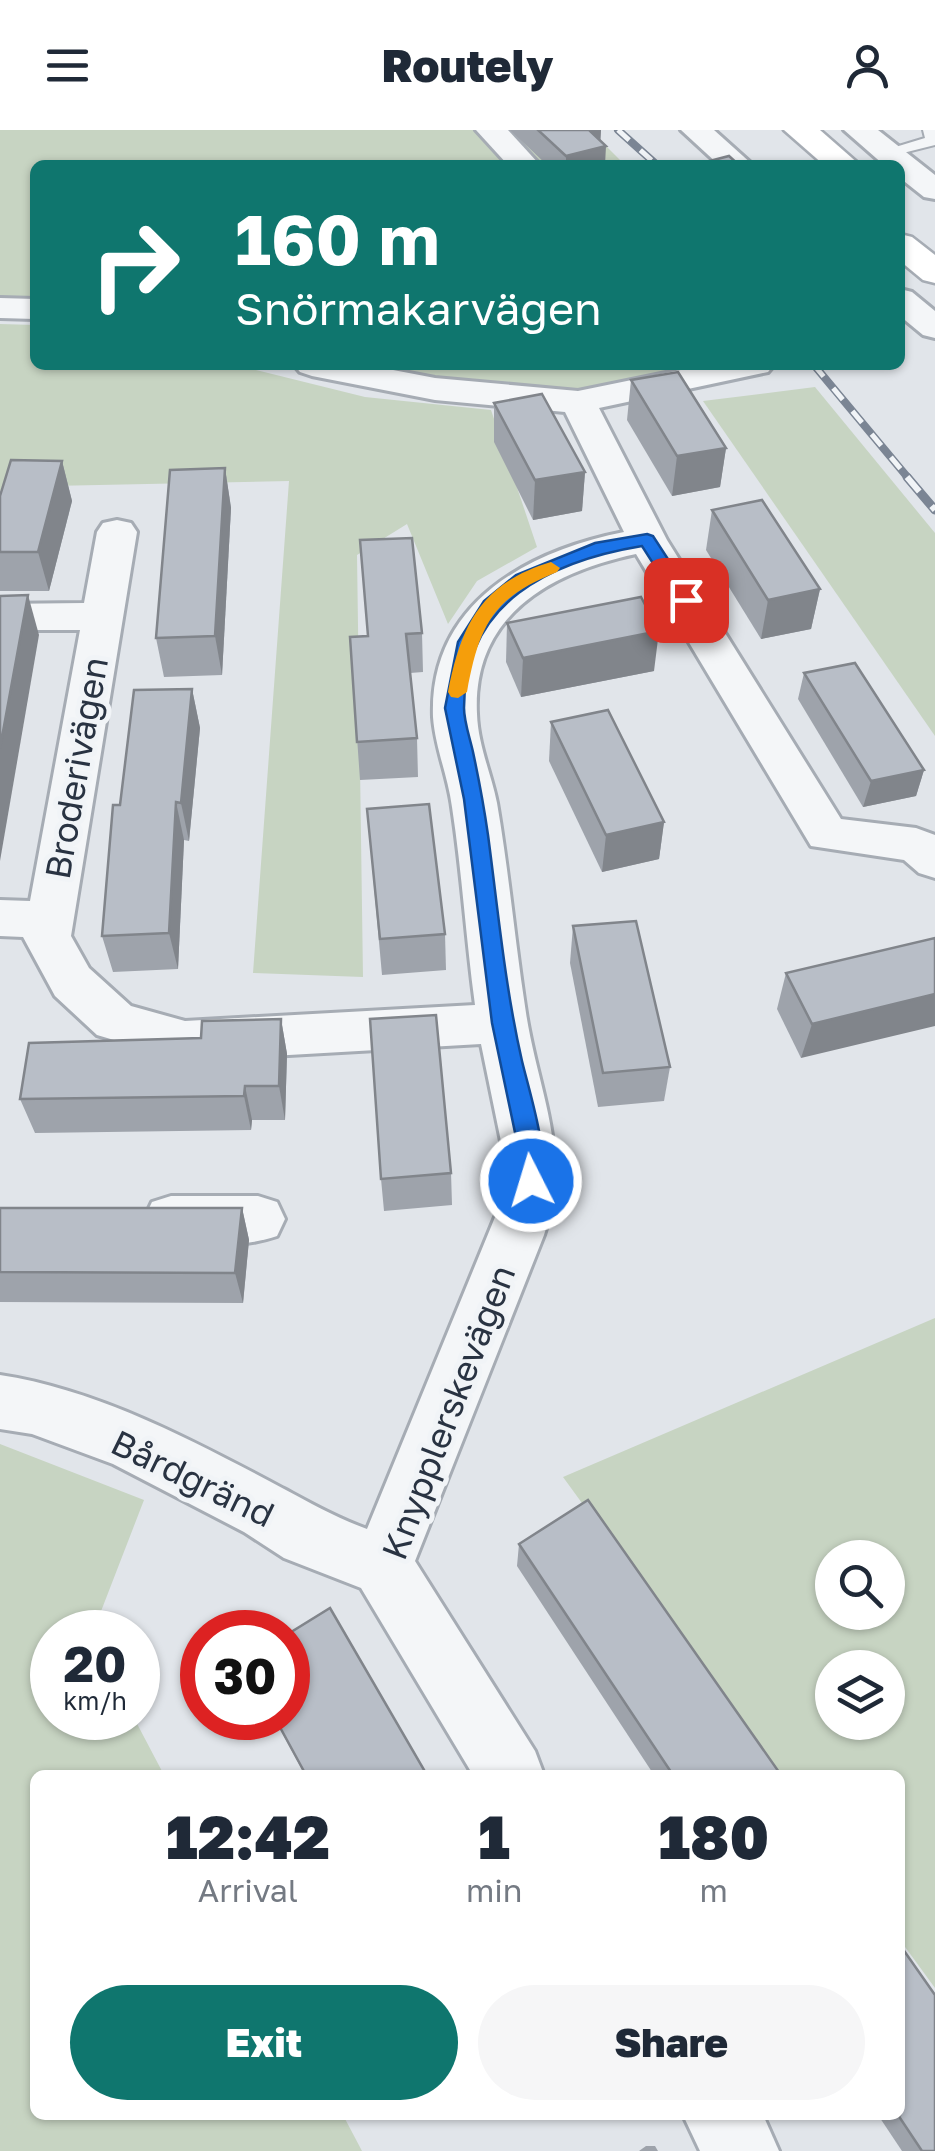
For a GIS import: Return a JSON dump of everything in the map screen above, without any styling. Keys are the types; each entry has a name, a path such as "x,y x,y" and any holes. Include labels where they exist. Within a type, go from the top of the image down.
{"main road":[{"path":"788,136 801,160"},
{"path":"788,136 834,160"},
{"path":"905,214 935,238"},
{"path":"905,248 935,273"}],"street":[{"path":"491,130 521,160"},
{"path":"696,130 732,160"},
{"path":"859,130 897,160"},
{"path":"905,166 935,190"},
{"path":"905,306 922,329"},
{"path":"0,308 30,309"},
{"path":"338,370 435,389 578,402 699,371"},
{"path":"578,402 647,540 724,660 827,834 916,845 935,860"},
{"name":"Broderivägen","path":"117,532 47,937 72,982 114,1020 185,1041 502,1023"},
{"name":"Knypplerskevägen","path":"508,1770 382,1565 420,1482 519,1225 531,1181 529,1142 502,1023 473,799 454,708 467,642 490,606 522,579 602,547 647,540"},
{"name":"Broderivägen","path":"0,617 102,616"},
{"name":"Broderivägen","path":"0,918 50,920"},
{"path":"115,1219 258,1220"},
{"name":"Bårdgränd","path":"0,1402 32,1407 131,1443 265,1510 306,1538 382,1565"},
{"path":"723,2120 742,2151"}],"lane":[{"path":"887,152 933,142 931,130"}],"green space":[{"path":"0,130 590,130 620,160 30,160 30,299 0,299"},
{"path":"0,324 30,325 30,370 256,370 365,397 491,410 537,547 477,581 448,624 407,524 357,555 363,977 253,973 289,481 2,487 0,492"},
{"path":"378,370 676,370 627,384 590,388 522,388"},
{"path":"815,387 935,533 935,736 703,401"},
{"path":"935,1318 935,1988 905,1947 905,1770 776,1770 563,1477"},
{"path":"0,1444 144,1500 102,1610 30,1610 30,1740 146,1740 161,1770 30,1770 30,2120 346,2120 362,2151 0,2151"}],"building":[{"path":"538,130 589,130 606,146 566,156"},
{"path":"678,372 726,448 677,456 631,380"},
{"path":"542,394 585,472 535,480 494,403"},
{"path":"11,460 62,461 38,552 0,552 0,496"},
{"path":"225,468 215,636 156,638 170,470"},
{"path":"762,500 820,589 768,600 712,510"},
{"path":"412,538 422,633 406,634 417,738 357,742 350,637 368,636 360,540"},
{"path":"28,595 0,748 0,596"},
{"path":"641,597 659,631 523,658 507,623"},
{"path":"855,663 924,770 871,781 804,673"},
{"path":"192,689 181,803 176,802 169,933 102,936 113,805 120,805 134,690"},
{"path":"608,710 664,822 606,835 551,722"},
{"path":"429,804 445,934 380,939 367,809"},
{"path":"636,921 670,1067 603,1073 573,926"},
{"path":"935,938 935,994 812,1024 786,973"},
{"path":"436,1015 451,1173 381,1179 370,1019"},
{"path":"281,1019 279,1086 245,1086 244,1096 20,1099 29,1043 201,1038 202,1021"},
{"path":"0,1208 242,1208 235,1273 0,1272"},
{"path":"588,1500 777,1770 670,1770 519,1544"},
{"path":"330,1608 424,1770 303,1770 287,1740 310,1740 310,1620"},
{"path":"905,1952 935,1995 935,2151 922,2151 901,2120 905,2120"}],"railway":[{"path":"618,130 651,160"},
{"path":"818,370 909,479"},
{"path":"907,477 935,510"}],"slow traffic":[{"path":"458,692 467,642 490,606 522,579 551,568"}],"route":[{"path":"531,1181 529,1142 502,1023 473,799 454,708 467,642 490,606 522,579 602,547 647,540 686,600"}]}
